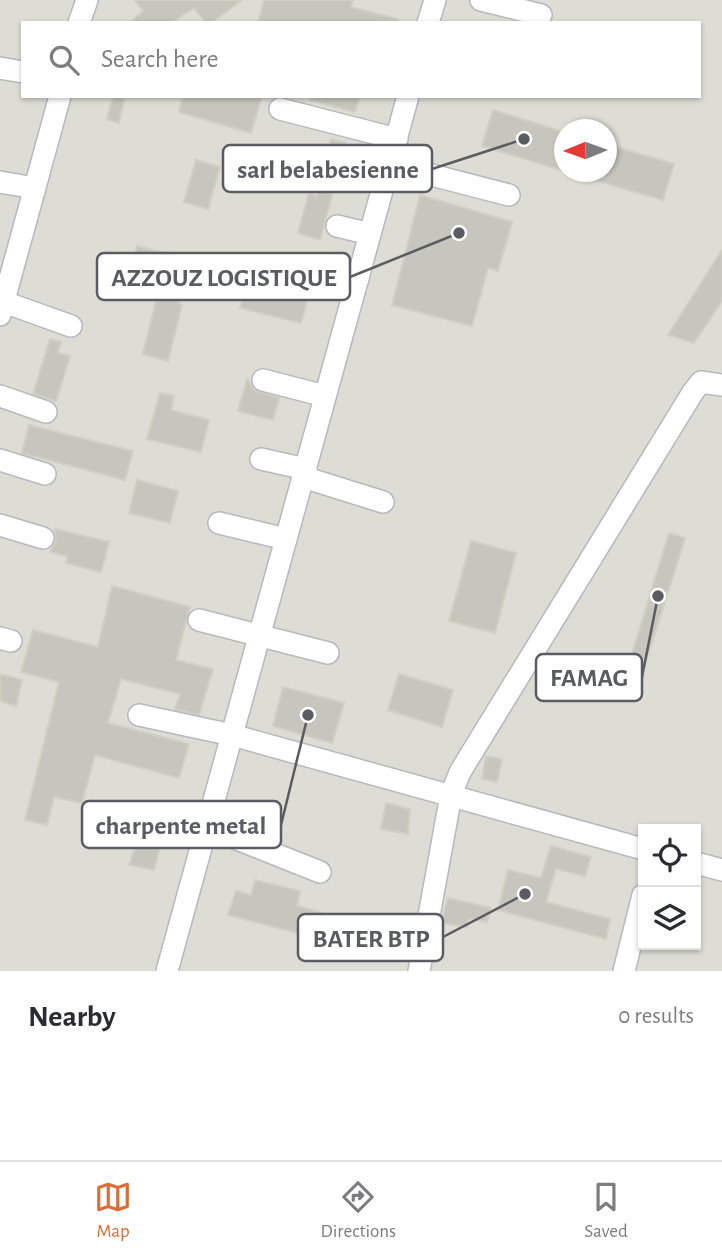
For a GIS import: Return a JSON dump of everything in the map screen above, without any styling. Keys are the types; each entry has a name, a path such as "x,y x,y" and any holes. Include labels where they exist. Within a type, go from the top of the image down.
{"street":[{"path":"80,21 87,0"},
{"path":"429,21 435,0"},
{"path":"481,0 541,15"},
{"path":"0,68 21,72"},
{"path":"59,98 1,309 71,327"},
{"path":"167,971 407,98"},
{"path":"280,109 397,139"},
{"path":"389,164 509,195"},
{"path":"0,182 35,188"},
{"path":"337,226 370,234"},
{"path":"311,264 358,279"},
{"path":"263,380 326,397"},
{"path":"419,971 451,795 460,772 693,392 701,382 722,385"},
{"path":"0,396 46,412"},
{"path":"261,459 383,502"},
{"path":"0,460 46,474"},
{"path":"219,523 286,539"},
{"path":"0,525 43,538"},
{"path":"199,620 328,653"},
{"path":"139,715 232,735 638,848"},
{"path":"207,827 320,872"},
{"path":"701,864 722,870"},
{"path":"624,971 638,915"}],"shaded area":[{"path":"0,0 722,0 722,971 0,971"}],"building":[{"path":"135,0 242,0 214,21 204,21 194,8 174,21 131,21 143,11"},
{"path":"264,0 353,0 351,7 398,19 398,21 259,21"},
{"path":"112,98 125,98 119,123 107,119"},
{"path":"182,98 261,98 251,133 179,112"},
{"path":"310,98 359,98 355,112"},
{"path":"493,110 554,129 554,168 482,146"},
{"path":"331,139 346,143 320,240 298,233 309,193 317,196"},
{"path":"617,147 674,164 663,200 601,182 617,182"},
{"path":"196,160 220,167 208,209 184,202"},
{"path":"420,195 512,222 498,271 488,268 472,326 392,305"},
{"path":"137,246 189,259 179,304 182,305 168,361 143,354 157,296 126,288"},
{"path":"722,250 722,301 694,343 668,335"},
{"path":"247,281 308,298 301,323 240,308"},
{"path":"50,339 61,342 58,353 70,356 56,401 33,394"},
{"path":"247,379 254,390 279,398 273,420 238,411"},
{"path":"160,393 174,396 171,410 209,420 201,452 147,439"},
{"path":"29,425 133,451 125,480 22,453"},
{"path":"137,480 178,491 170,523 129,513"},
{"path":"55,529 109,542 101,572 66,563 67,556 50,552 56,541"},
{"path":"669,533 685,538 647,659 632,654"},
{"path":"471,541 516,553 495,633 449,621"},
{"path":"112,586 190,607 176,660 213,669 199,715 175,709 180,694 121,679 108,723 189,744 179,778 95,755 82,803 54,797 47,825 25,820 59,682 21,672 33,630 98,647"},
{"path":"0,674 22,680 16,706 0,701"},
{"path":"399,674 453,690 442,727 388,710"},
{"path":"283,687 344,703 332,743 273,726"},
{"path":"486,756 502,759 497,782 482,779"},
{"path":"386,803 410,809 408,834 381,829"},
{"path":"149,807 169,813 154,870 129,865"},
{"path":"551,846 591,857 585,876 556,869 546,902 610,919 606,939 498,910 508,870 541,878"},
{"path":"255,880 300,891 297,906 343,918 337,943 228,915 236,891 251,895"},
{"path":"448,898 491,908 487,922 468,919 467,927 441,923"}],"place":[{"name":"sarl belabesienne","path":"524,139"},
{"name":"AZZOUZ LOGISTIQUE","path":"459,233"},
{"name":"FAMAG","path":"658,596"},
{"name":"charpente metal","path":"308,715"},
{"name":"BATER BTP","path":"525,894"}]}
